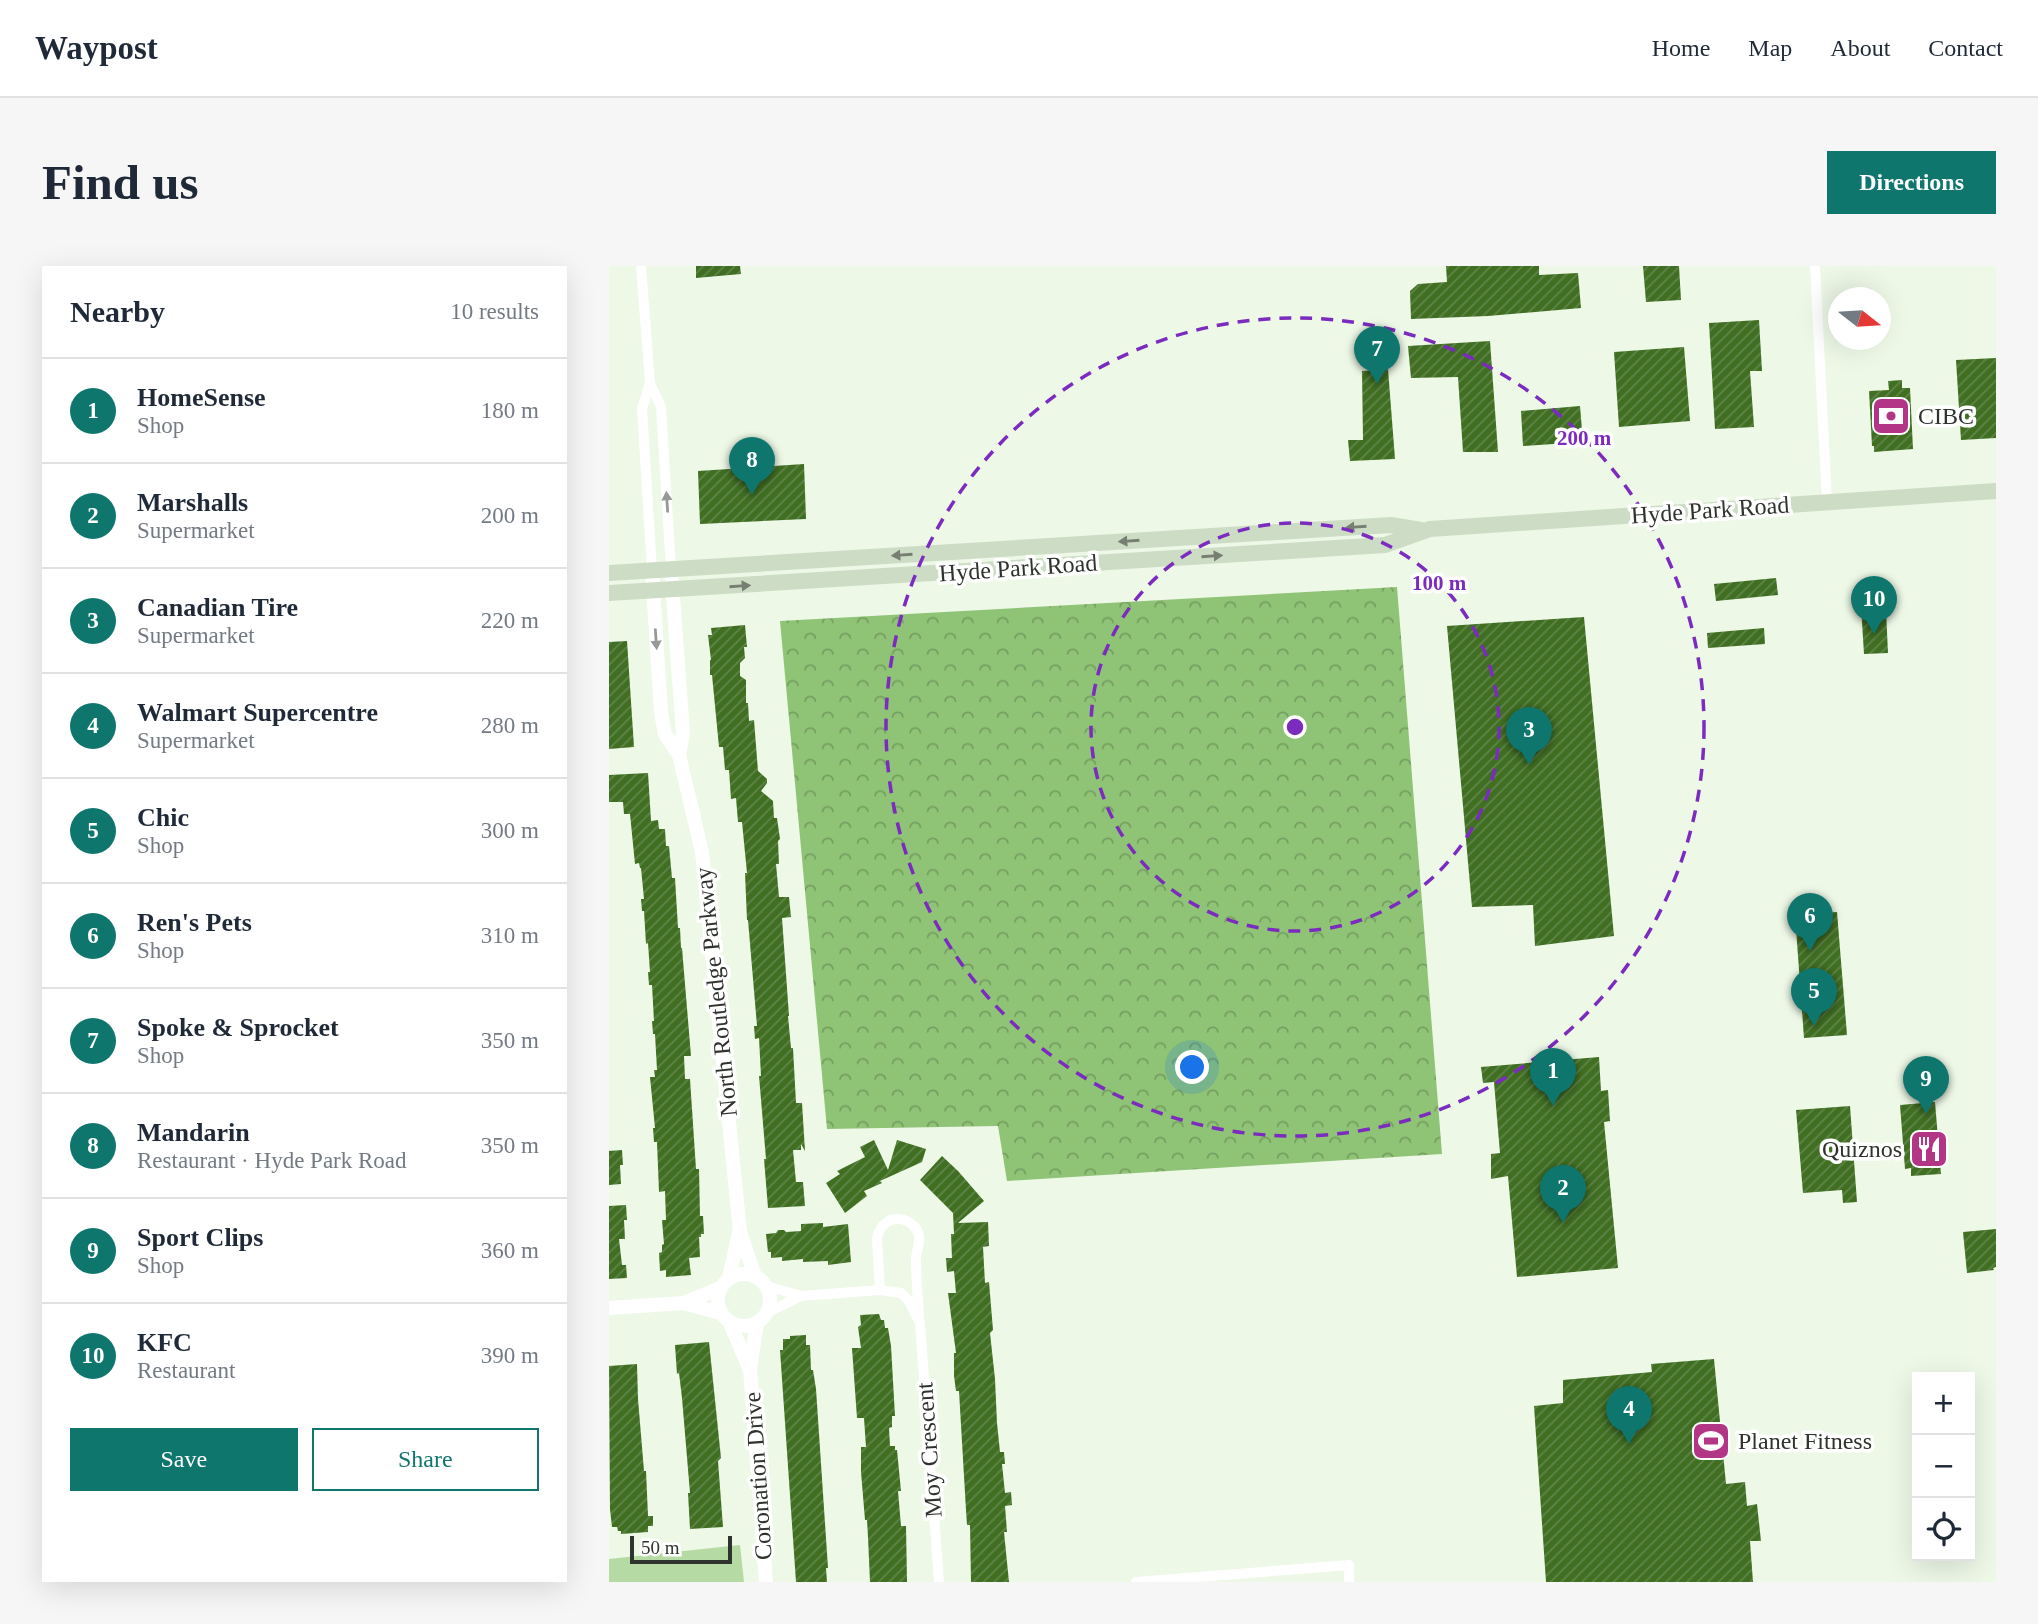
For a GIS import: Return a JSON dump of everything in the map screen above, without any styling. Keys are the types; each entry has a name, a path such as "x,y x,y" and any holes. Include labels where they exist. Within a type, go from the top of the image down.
{"main road":[{"name":"Hyde Park Road","path":"609,573 1391,525 1424,530 1996,491"},
{"name":"Hyde Park Road","path":"609,593 1385,545 1424,530"}],"street":[{"path":"641,266 650,383 661,407 671,570"},
{"path":"1815,266 1827,502"},
{"path":"650,383 642,409 652,571"},
{"name":"North Routledge Parkway","path":"671,570 683,733 679,754"},
{"name":"North Routledge Parkway","path":"652,571 661,713 665,734 679,754 702,852 740,1232 755,1276"},
{"name":"Moy Crescent","path":"880,1290 877,1238 879,1230 886,1221 903,1220 915,1228 919,1236 916,1257 919,1317 939,1582"},
{"name":"North Routledge Parkway","path":"725,1283 740,1232"},
{"path":"609,1308 684,1303 725,1283 737,1274 746,1273 755,1276 767,1286 801,1296 880,1290 901,1293 919,1317"},
{"path":"725,1283 717,1296 725,1318"},
{"path":"767,1286 770,1303 768,1312"},
{"path":"684,1303 743,1327 757,1323 768,1312 801,1296"},
{"name":"Coronation Drive","path":"725,1318 750,1369"},
{"name":"Coronation Drive","path":"757,1323 750,1369 766,1582"},
{"path":"1136,1582 1349,1566 1349,1582"}],"green space":[{"path":"1397,587 1442,1154 1007,1181 998,1126 827,1129 780,621"},
{"path":"740,1545 744,1582 609,1582 609,1559"}],"building":[{"path":"696,266 740,266 741,274 696,278"},
{"path":"1446,266 1539,266 1539,275 1578,273 1581,308 1411,319 1410,291 1418,284 1447,282"},
{"path":"1643,266 1679,266 1681,300 1646,302"},
{"path":"1759,320 1762,371 1750,371 1754,427 1715,429 1709,323"},
{"path":"1490,341 1498,452 1463,452 1458,377 1411,378 1408,346"},
{"path":"1684,347 1690,421 1619,427 1614,352"},
{"path":"1996,358 1996,438 1961,440 1956,360"},
{"path":"1388,369 1395,459 1350,461 1348,440 1363,440 1362,371"},
{"name":"CIBC","path":"1902,380 1902,388 1910,388 1913,449 1874,452 1869,391 1889,390 1888,381"},
{"path":"1580,406 1583,442 1523,446 1521,411"},
{"path":"804,464 806,519 700,524 698,471"},
{"path":"1776,578 1778,595 1716,601 1714,584"},
{"path":"1885,589 1888,653 1864,654 1860,590"},
{"path":"1584,617 1614,936 1535,946 1533,905 1472,907 1447,626"},
{"path":"745,625 747,647 744,647 745,658 740,663 740,676 746,680 749,721 754,720 758,771 767,779 761,791 773,801 774,818 777,818 780,839 779,864 776,864 779,897 789,897 791,917 782,918 788,1016 796,1103 802,1103 805,1151 801,1144 801,1150 793,1150 796,1182 803,1182 805,1206 768,1208 759,1038 755,1039 754,1026 757,1026 747,920 747,873 742,822 738,822 736,798 731,799 729,770 725,770 723,747 719,747 710,675 708,635 712,635 711,628"},
{"path":"1764,628 1765,644 1708,648 1707,633"},
{"path":"627,641 634,747 609,749 609,642"},
{"path":"648,773 651,821 658,820 659,829 665,829 672,878 675,878 691,1056 684,1056 685,1079 690,1079 696,1169 699,1169 700,1216 703,1216 704,1234 699,1237 700,1257 689,1258 691,1275 666,1277 666,1270 660,1271 659,1253 662,1252 664,1244 662,1220 666,1220 665,1191 659,1192 657,1142 654,1142 650,1077 655,1077 654,1070 657,1070 652,1021 652,985 649,985 648,943 646,944 641,899 644,899 641,868 639,863 635,864 630,814 624,814 623,802 609,802 609,775"},
{"path":"1837,912 1847,1035 1804,1038 1795,915"},
{"path":"1599,1057 1601,1091 1608,1090 1610,1121 1604,1122 1618,1268 1517,1277 1508,1176 1491,1179 1491,1154 1500,1153 1494,1082 1483,1083 1481,1067"},
{"path":"1935,1102 1941,1174 1911,1176 1911,1168 1905,1169 1900,1105"},
{"path":"1850,1106 1857,1202 1843,1203 1842,1190 1803,1193 1796,1110"},
{"path":"874,1140 888,1170 897,1140 926,1149 922,1162 864,1191 867,1196 845,1213 826,1183 840,1174 837,1171 865,1157 860,1147"},
{"path":"622,1150 621,1184 609,1185 609,1151"},
{"path":"942,1156 984,1201 958,1223 988,1222 989,1246 983,1247 985,1283 989,1282 993,1330 990,1333 1000,1452 1004,1452 1005,1464 1002,1464 1005,1493 1011,1492 1012,1505 1005,1506 1007,1532 1004,1532 1009,1582 971,1582 970,1525 967,1525 959,1391 956,1391 954,1376 956,1353 948,1293 956,1293 954,1271 947,1272 946,1258 952,1258 953,1213 920,1180"},
{"path":"626,1205 625,1239 619,1239 622,1265 626,1265 627,1278 609,1279 609,1206"},
{"path":"823,1223 823,1227 848,1224 851,1262 828,1265 828,1261 782,1261 782,1257 771,1258 766,1234 776,1233 778,1230 801,1231 801,1224"},
{"path":"1996,1229 1996,1267 1994,1270 1967,1273 1963,1232"},
{"path":"879,1314 881,1320 884,1320 885,1328 888,1328 891,1346 895,1416 892,1416 892,1427 889,1428 890,1446 895,1446 897,1450 901,1526 906,1526 907,1582 870,1582 861,1472 861,1447 866,1447 864,1418 857,1418 852,1348 861,1348 858,1327 861,1325 860,1315"},
{"path":"806,1335 806,1345 810,1345 811,1370 816,1389 827,1582 796,1582 780,1350 783,1350 783,1339"},
{"path":"709,1342 721,1458 718,1461 723,1527 690,1529 690,1493 675,1345"},
{"path":"1714,1359 1726,1484 1745,1482 1747,1506 1757,1504 1761,1541 1750,1541 1753,1582 1546,1582 1534,1406 1563,1403 1563,1380 1652,1372 1651,1364"},
{"path":"637,1364 648,1516 653,1516 653,1526 648,1526 648,1532 621,1534 617,1527 612,1527 610,1509 609,1366"}],"place":[{"name":"Spoke & Sprocket","path":"1377,384"},
{"name":"CIBC","path":"1891,416"},
{"name":"Mandarin","path":"752,495"},
{"name":"KFC","path":"1874,634"},
{"name":"Canadian Tire","path":"1529,765"},
{"name":"Ren's Pets","path":"1810,951"},
{"name":"Chic","path":"1814,1026"},
{"name":"HomeSense","path":"1553,1106"},
{"name":"Sport Clips","path":"1926,1114"},
{"name":"Quiznos","path":"1929,1149"},
{"name":"Marshalls","path":"1563,1223"},
{"name":"Planet Fitness","path":"1711,1441"},
{"name":"Walmart Supercentre","path":"1629,1444"}]}
